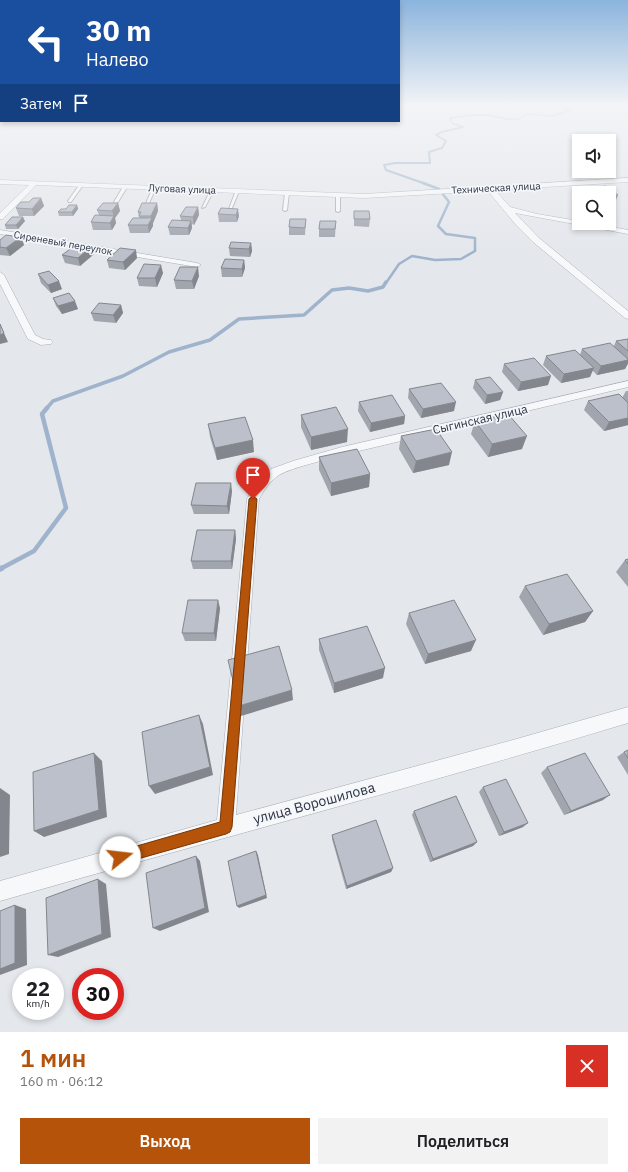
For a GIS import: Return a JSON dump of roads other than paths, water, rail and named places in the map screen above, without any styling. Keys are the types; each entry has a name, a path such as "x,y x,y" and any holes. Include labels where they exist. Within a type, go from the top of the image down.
{"street":[{"name":"Техническая улица","path":"364,196 628,180"},
{"name":"Луговая улица","path":"0,182 364,196"},
{"path":"0,217 35,183"},
{"path":"490,188 536,240 628,316"},
{"path":"507,209 540,218 587,224 628,232"},
{"name":"Сиреневый переулок","path":"0,232 197,265"},
{"path":"0,275 31,337 41,342 48,342"},
{"name":"Сыгинская улица","path":"226,827 253,499 261,485 275,472 350,449 628,384"},
{"name":"улица Ворошилова","path":"0,891 226,827 513,749 628,715"}],"lane":[{"path":"70,201 81,185"},
{"path":"116,202 125,187"},
{"path":"146,205 154,188"},
{"path":"203,207 212,190"},
{"path":"230,208 237,191"},
{"path":"285,210 287,193"},
{"path":"338,195 338,211"}],"waterway":[{"path":"426,184 386,170 384,165 395,163 430,163 429,154"},
{"path":"386,283 399,264 412,256 435,260 461,259 475,251 475,238 446,234 438,226 449,202 439,189 423,183"},
{"path":"46,409 53,401 123,376 169,352 210,340 239,319 304,315 332,290 349,288 368,291 383,287 386,282"},
{"path":"2,568 0,569 34,551 66,508 42,414 47,408"}]}
